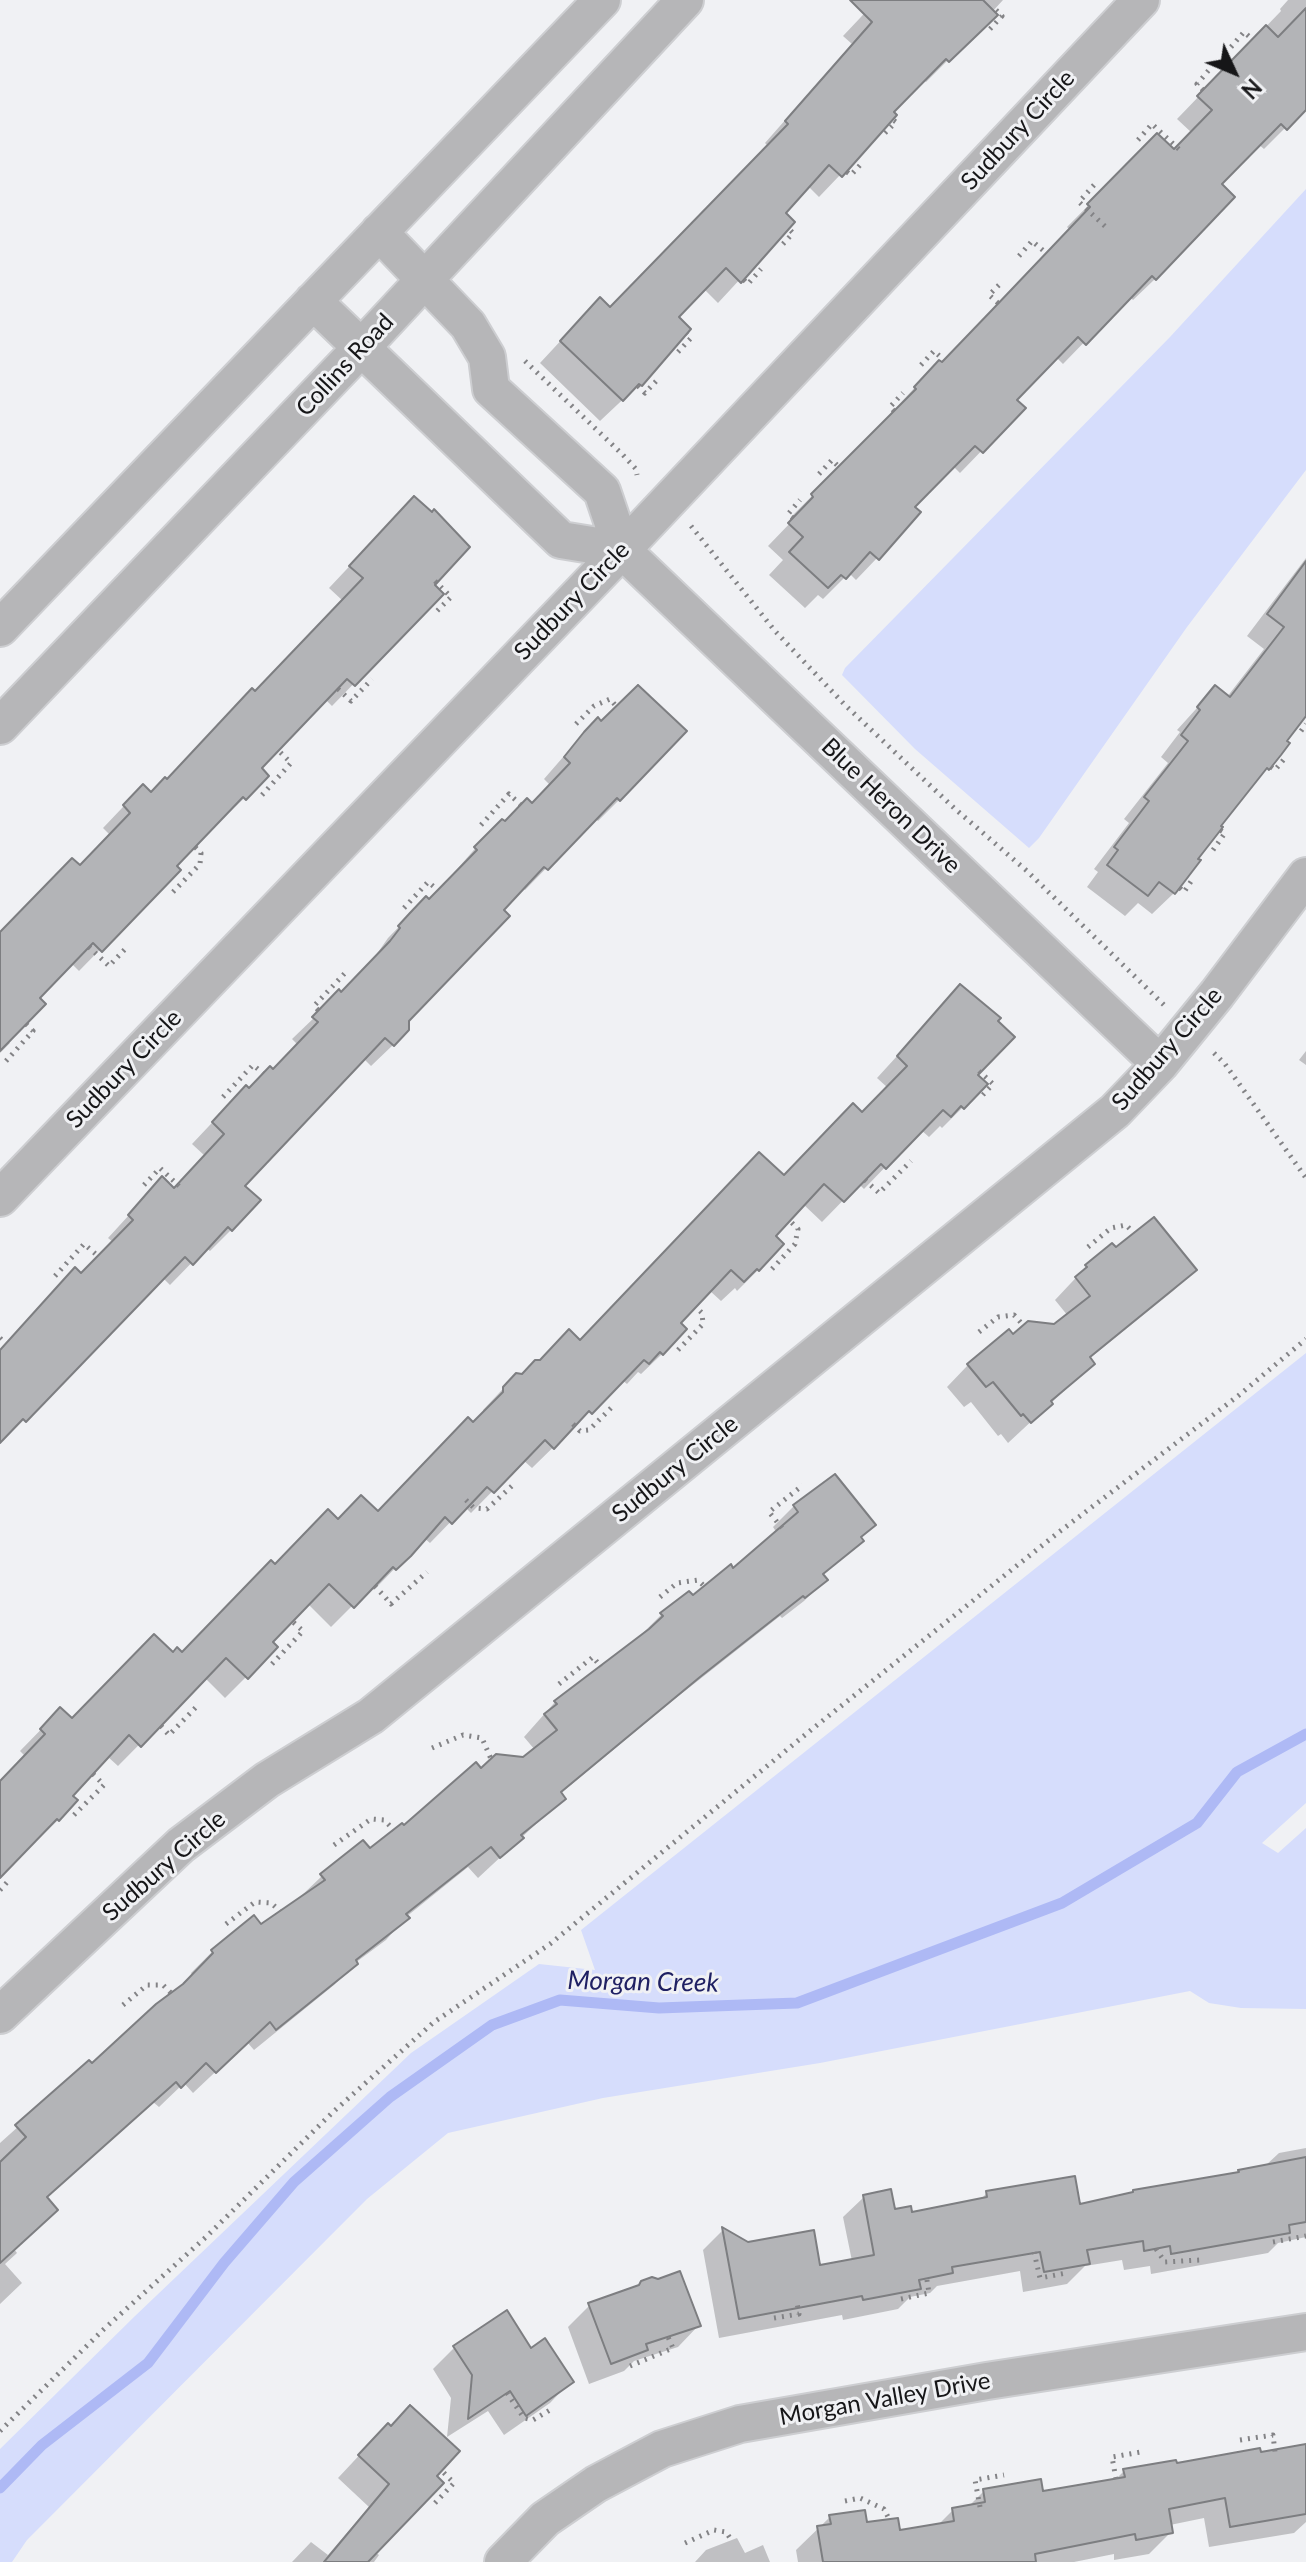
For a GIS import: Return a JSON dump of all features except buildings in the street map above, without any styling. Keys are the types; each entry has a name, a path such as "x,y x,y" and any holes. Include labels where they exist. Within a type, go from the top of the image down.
{"street":[{"path":"0,628 602,0"},
{"name":"Collins Road","path":"0,726 362,347 685,0"},
{"name":"Sudbury Circle","path":"0,1198 622,550 1141,0"},
{"name":"Blue Heron Drive","path":"379,232 468,325 487,357 491,389 602,491 622,550 1160,1064"},
{"path":"313,301 561,540 622,550"},
{"name":"Sudbury Circle","path":"0,2015 181,1845 267,1780 371,1716 1115,1111 1160,1064 1217,994 1306,876"},
{"name":"Morgan Valley Drive","path":"503,2562 545,2519 596,2484 665,2448 740,2424 1000,2378 1306,2332"}],"path":[{"path":"990,29 1002,16 996,10"},
{"path":"1231,47 1244,32 1252,39"},
{"path":"1203,90 1197,84 1209,70"},
{"path":"885,133 896,122 893,120"},
{"path":"1138,140 1152,124 1183,153"},
{"path":"847,172 851,175 862,163"},
{"path":"1094,185 1079,202 1108,229"},
{"path":"783,244 793,233 789,229"},
{"path":"1019,256 1032,241 1046,253"},
{"path":"744,280 748,284 761,269"},
{"path":"998,303 989,295 1001,283"},
{"path":"678,352 691,338 687,334"},
{"path":"921,365 934,351 944,360"},
{"path":"519,355 623,455 636,469 636,474"},
{"path":"638,386 645,393 659,378"},
{"path":"894,411 890,407 903,393"},
{"path":"819,474 832,460 840,468"},
{"path":"793,518 788,514 800,500"},
{"path":"688,522 775,631 844,704 954,808 1038,881 1167,1008"},
{"path":"435,581 451,597 437,611"},
{"path":"338,689 351,701 372,679"},
{"path":"576,724 594,706 610,699 616,706"},
{"path":"1301,731 1306,724"},
{"path":"262,795 291,763 279,751"},
{"path":"1271,767 1275,770 1285,758"},
{"path":"481,825 509,794 521,805"},
{"path":"1213,850 1225,833 1220,830"},
{"path":"173,892 200,864 201,853 195,847"},
{"path":"1180,888 1184,892 1194,877"},
{"path":"404,908 428,882 438,890"},
{"path":"89,947 109,966 128,946"},
{"path":"318,1010 314,1006 345,973"},
{"path":"6,1061 33,1031 26,1024"},
{"path":"1211,1049 1306,1178"},
{"path":"223,1097 253,1065 263,1073"},
{"path":"979,1071 993,1084 979,1099"},
{"path":"865,1180 879,1193 911,1161"},
{"path":"144,1185 160,1168 179,1186"},
{"path":"772,1269 795,1244 798,1229 790,1221"},
{"path":"1088,1247 1111,1228 1126,1225 1134,1233"},
{"path":"55,1276 84,1244 98,1256"},
{"path":"678,1350 703,1324 702,1313 696,1307"},
{"path":"979,1332 998,1317 1014,1315 1023,1325"},
{"path":"0,1338 6,1344"},
{"path":"0,2431 104,2329 206,2237 333,2112 434,2022 550,1944 811,1730 1059,1532 1238,1396 1306,1339"},
{"path":"573,1424 580,1431 589,1430 615,1404"},
{"path":"466,1500 474,1508 487,1509 514,1484"},
{"path":"782,1528 769,1512 803,1485"},
{"path":"375,1586 391,1604 427,1572"},
{"path":"660,1597 677,1583 698,1580 704,1586"},
{"path":"272,1664 303,1631 292,1621"},
{"path":"559,1684 593,1657 601,1667"},
{"path":"161,1726 169,1735 199,1704"},
{"path":"432,1748 463,1735 473,1736 482,1738 491,1759"},
{"path":"74,1815 104,1785 93,1774"},
{"path":"334,1845 371,1819 384,1820 394,1830"},
{"path":"0,1890 10,1879"},
{"path":"226,1924 255,1902 271,1903 280,1911"},
{"path":"123,2005 147,1985 163,1985 173,1995"},
{"path":"1273,2242 1306,2236"},
{"path":"1156,2249 1165,2262 1200,2260"},
{"path":"1034,2252 1040,2278 1066,2273"},
{"path":"901,2299 929,2293 926,2274"},
{"path":"774,2318 799,2314 797,2303"},
{"path":"630,2366 673,2348 668,2337"},
{"path":"507,2393 524,2418 533,2420 550,2410"},
{"path":"1240,2440 1273,2435 1275,2452"},
{"path":"1116,2479 1112,2457 1141,2452"},
{"path":"435,2503 454,2483 442,2471"},
{"path":"980,2507 975,2480 1004,2475"},
{"path":"845,2501 860,2498 884,2509 889,2519"},
{"path":"685,2543 714,2530 726,2532 730,2538"}],"shaded area":[{"path":"1306,189 1306,470 1187,627 1029,848 915,749 842,675 845,668 1170,337"},
{"path":"1306,1353 1306,1803 1262,1843 1278,1853 1306,1828 1306,2009 1241,2008 1209,2003 1190,1991 820,2063 603,2098 448,2133 367,2199 27,2540 12,2562 0,2562 0,2449 411,2053 539,1964 595,1970 581,1930"}],"waterway":[{"name":"Morgan Creek","path":"0,2488 42,2445 148,2363 224,2263 294,2182 390,2097 492,2025 560,2000 659,2008 797,2003 1062,1903 1197,1823 1237,1772 1306,1734"}]}
